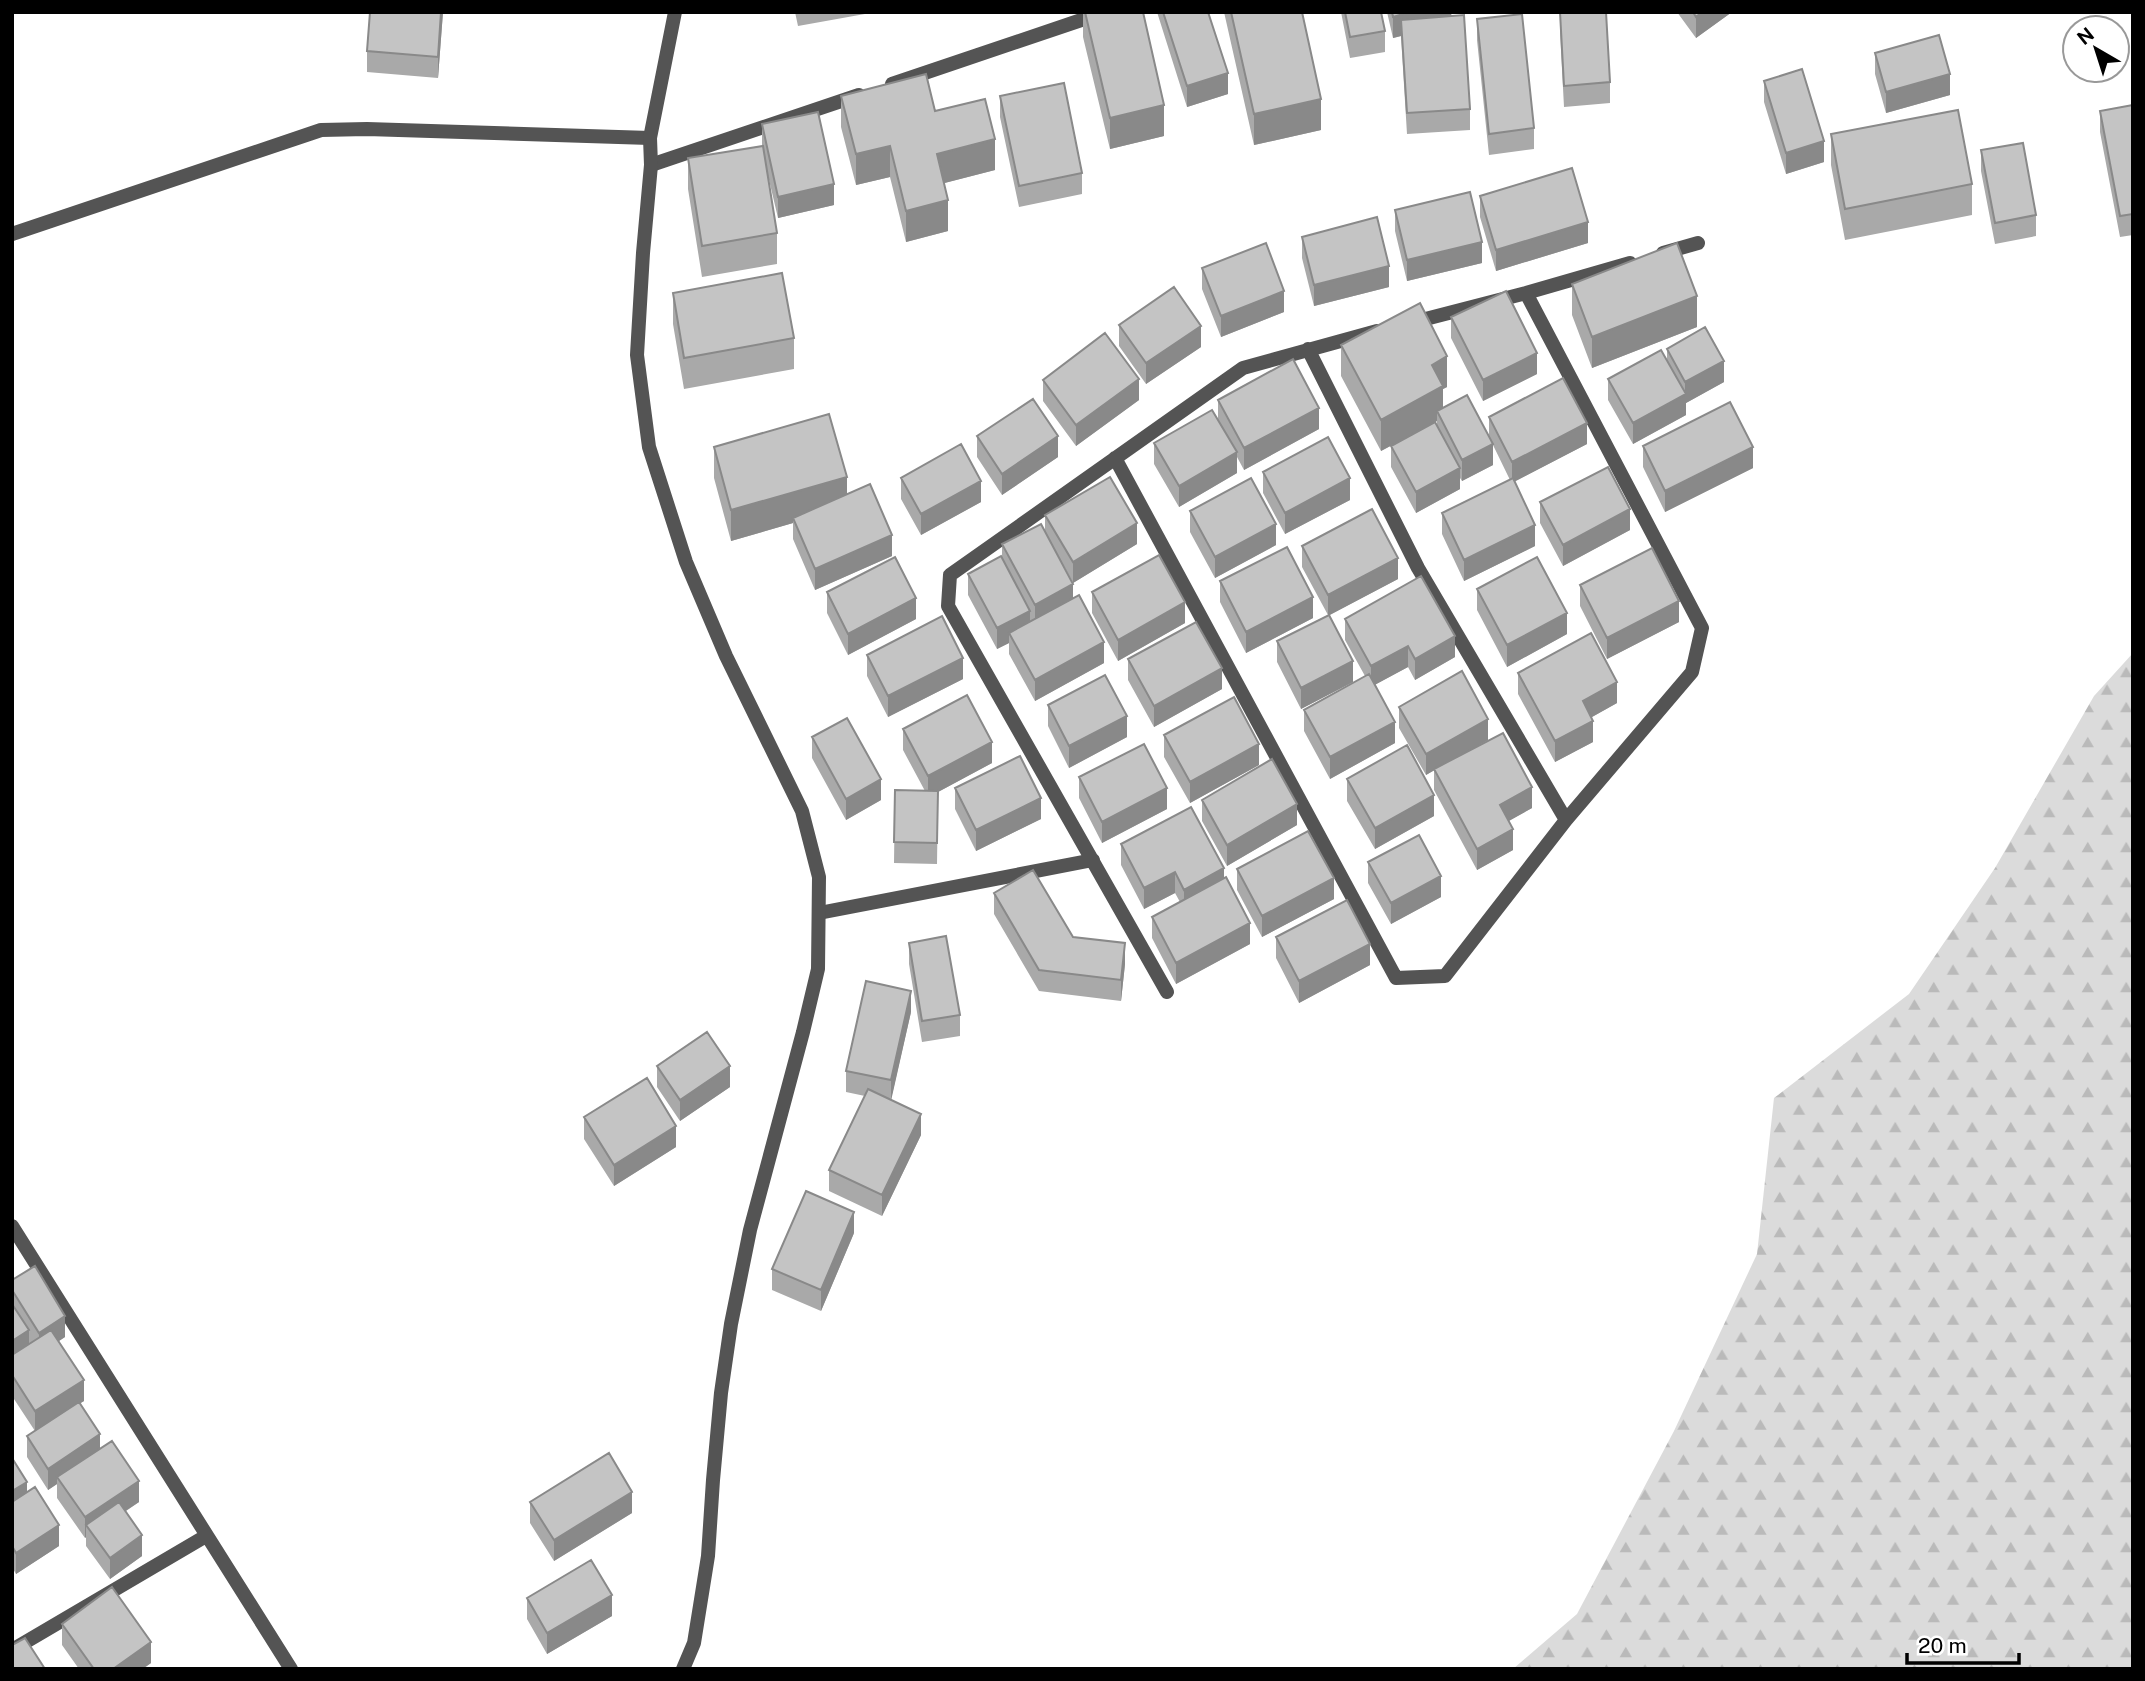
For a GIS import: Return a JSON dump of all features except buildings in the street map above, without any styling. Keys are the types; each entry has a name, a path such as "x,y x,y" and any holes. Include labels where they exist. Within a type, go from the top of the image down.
{"street":[{"path":"675,12 649,138 651,165 637,355 649,447 686,562 726,656 802,811 820,877 818,969 750,1230 731,1324 719,1418 708,1556 694,1643 683,1669"},
{"path":"651,165 1105,12"},
{"path":"12,234 321,130 368,129 649,138"},
{"path":"1167,992 948,606 950,575 1243,368 1526,293 1698,243"},
{"path":"1115,458 1396,978 1445,975 1566,820 1692,672 1702,628 1526,293"},
{"path":"1308,349 1418,568 1566,820"},
{"path":"819,913 1093,860"},
{"path":"12,1226 291,1669"},
{"path":"12,1650 206,1536"}],"green space":[{"path":"2133,653 2133,1669 1513,1669 1577,1614 1674,1431 1757,1254 1774,1098 1909,994 1995,868 2094,696"}]}
